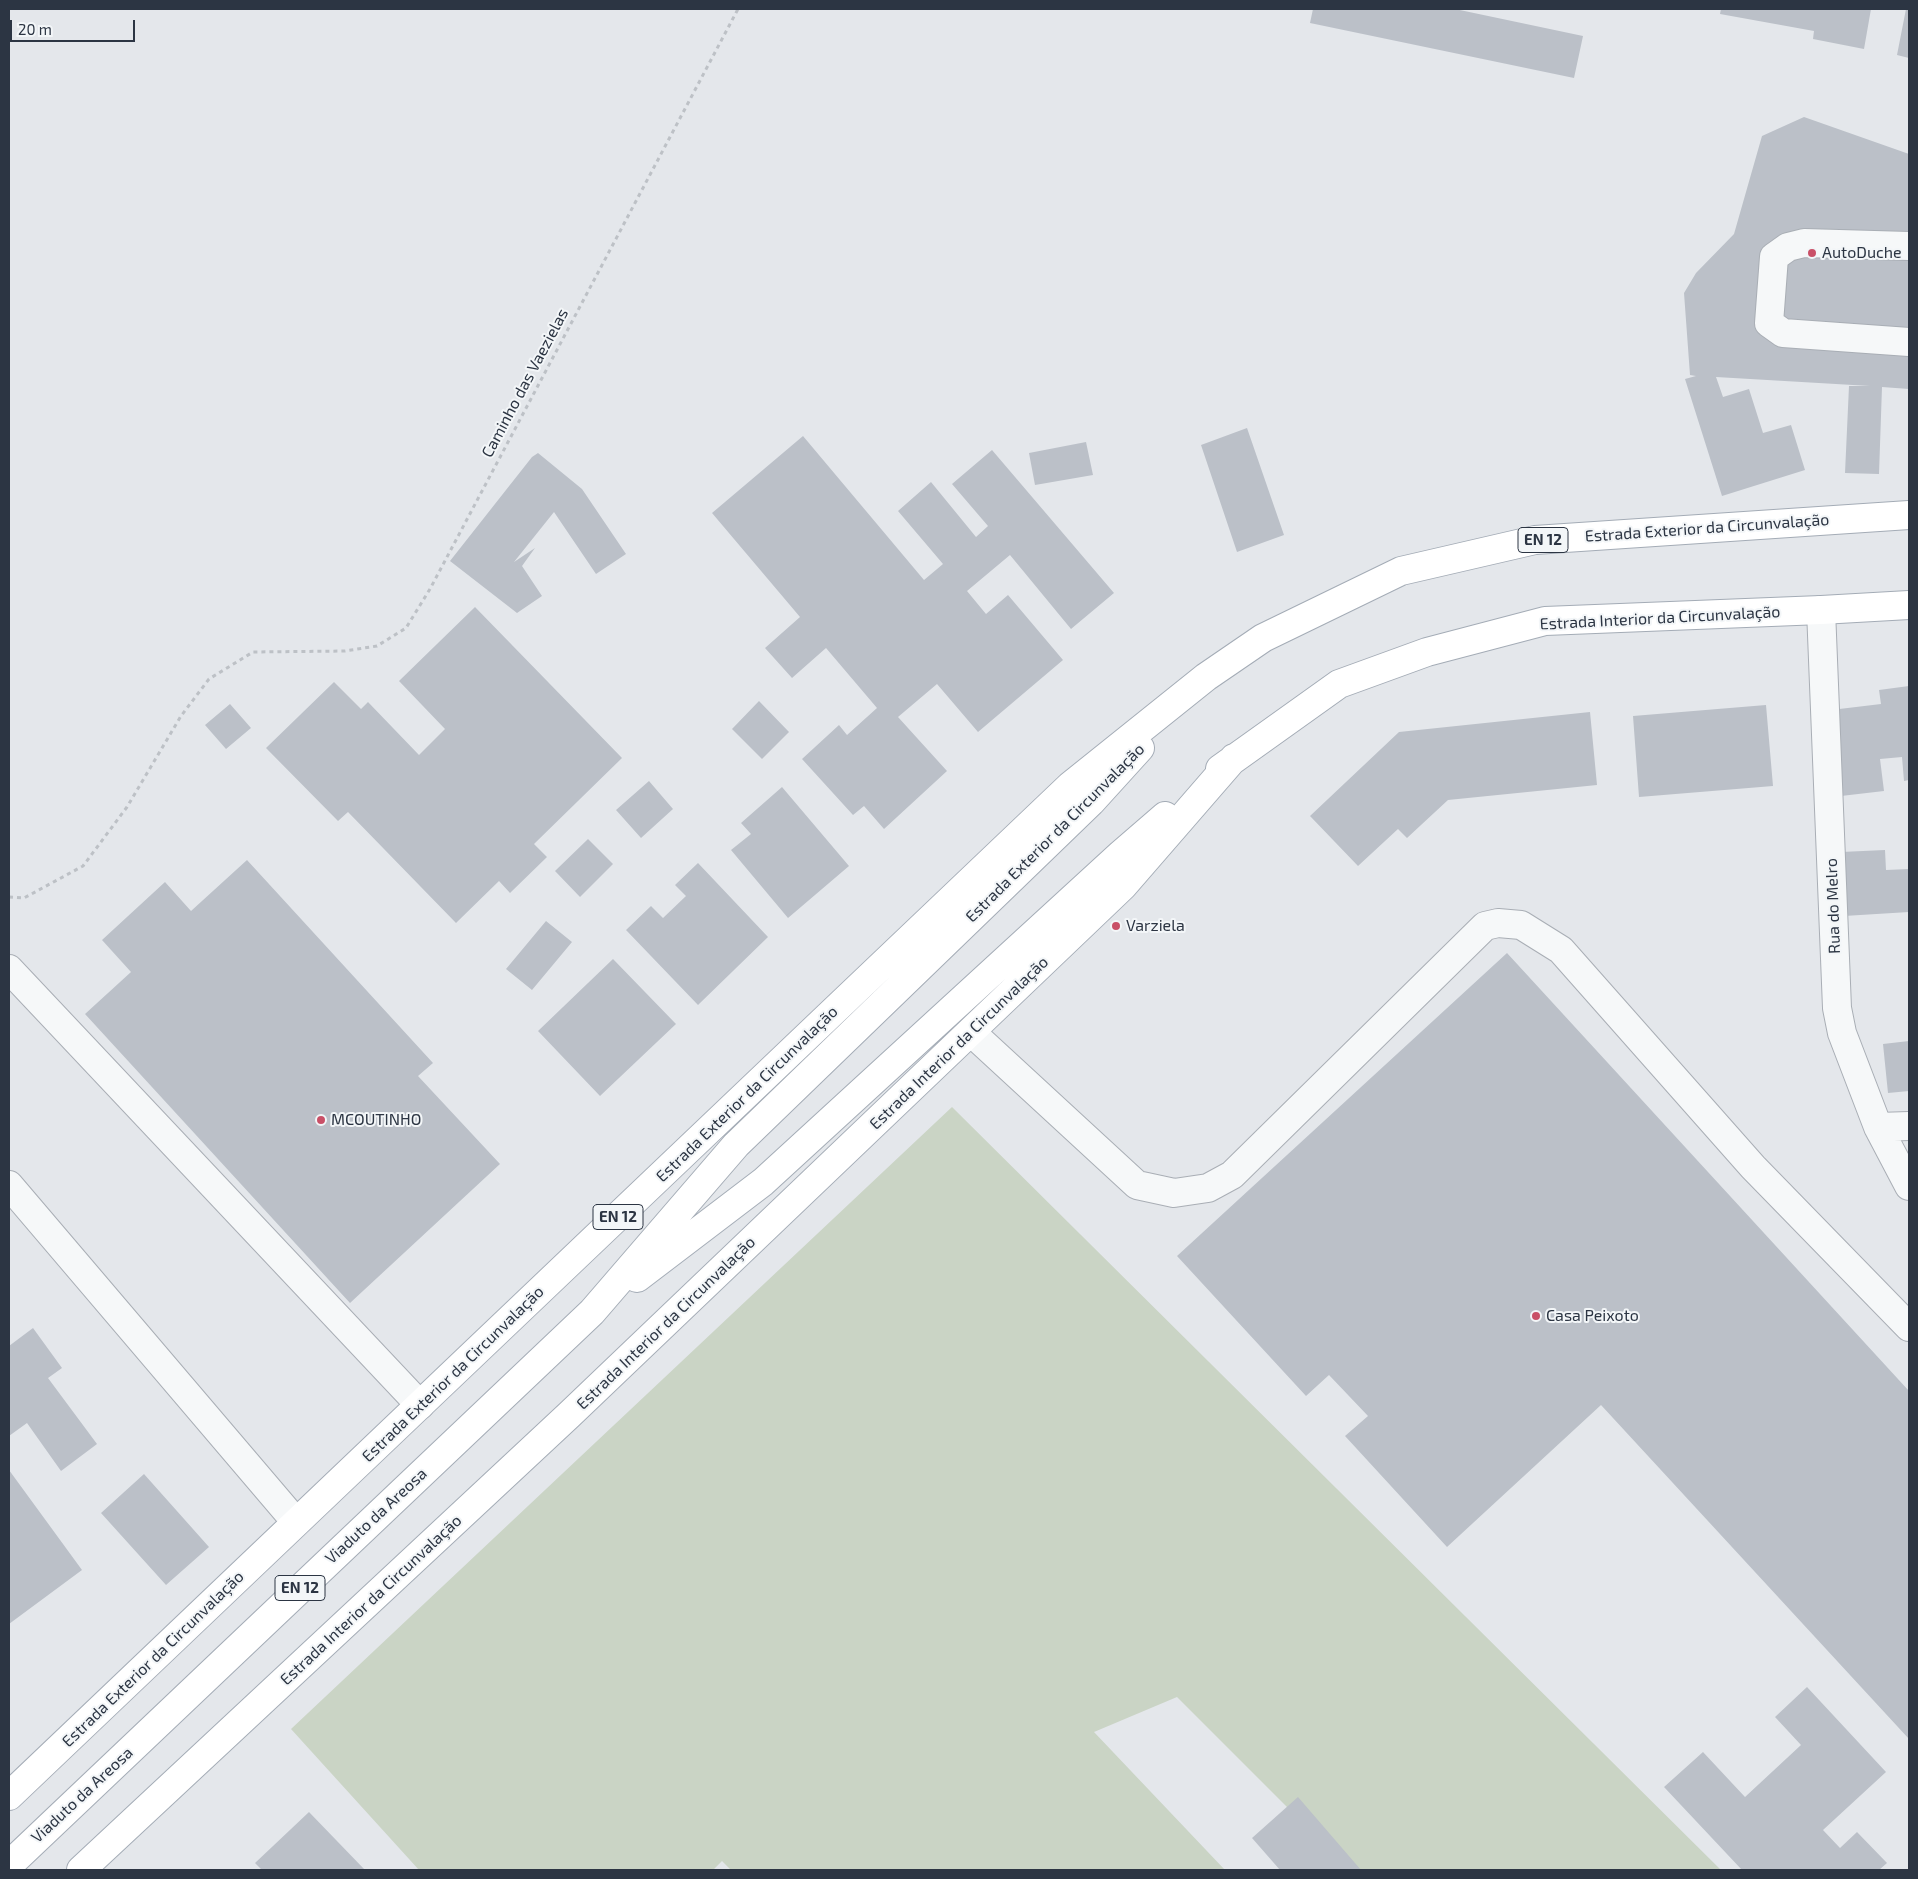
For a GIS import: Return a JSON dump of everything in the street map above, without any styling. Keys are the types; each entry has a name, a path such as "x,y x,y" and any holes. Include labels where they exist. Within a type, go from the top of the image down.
{"main road":[{"name":"Estrada Exterior da Circunvalação","path":"9,1796 1070,786 1206,677 1262,638 1401,571 1535,540 1909,515"},
{"name":"Estrada Interior da Circunvalação","path":"592,1312 763,1182 1120,854 1234,758 1339,684 1427,652 1545,621 1909,605"},
{"name":"Estrada Exterior da Circunvalação","path":"592,1312 736,1145 1091,802 1206,677"},
{"name":"Estrada Interior da Circunvalação","path":"93,1866 1123,886 1234,758"},
{"name":"Viaduto da Areosa","path":"9,1865 592,1312"}],"street":[{"path":"1909,246 1804,244 1788,247 1774,257 1769,323 1783,333 1909,342"},
{"name":"Rua do Melro","path":"1821,610 1837,1008 1842,1033 1878,1127 1909,1186"},
{"path":"971,1032 1137,1185 1174,1193 1208,1188 1232,1175 1485,926 1498,923 1521,925 1561,950 1753,1167 1909,1327"},
{"path":"9,969 420,1405"},
{"path":"1878,1127 1909,1126"},
{"path":"9,1185 296,1522"}],"path":[{"name":"Caminho das Vaezielas","path":"9,897 24,898 83,866 127,808 181,716 209,679 253,652 345,651 377,646 406,628 430,589 738,9"}],"green space":[{"path":"952,1107 1721,1870 1350,1870 1177,1697 1094,1732 1225,1870 731,1870 722,1861 713,1870 419,1870 291,1729"}],"building":[{"path":"1313,9 1455,9 1583,36 1574,78 1310,23"},
{"path":"1721,9 1871,9 1864,49 1813,39 1814,31 1720,14"},
{"path":"1906,9 1909,9 1909,58 1897,55"},
{"name":"AutoDuche","path":"1804,117 1909,154 1909,389 1882,387 1879,474 1845,473 1849,386 1870,386 1716,377 1723,397 1749,389 1763,433 1791,425 1805,470 1722,496 1685,379 1696,376 1690,375 1684,293 1696,273 1734,234 1762,136"},
{"path":"1247,428 1284,535 1237,552 1201,445"},
{"path":"803,436 924,580 943,564 898,511 931,482 976,537 988,526 952,484 992,450 1114,593 1071,629 1010,555 967,591 986,614 1008,595 1063,660 978,732 937,684 898,717 947,771 884,829 864,806 853,815 802,759 839,725 847,735 877,708 826,648 792,678 765,648 800,617 712,513"},
{"path":"1086,442 1093,475 1035,485 1029,453"},
{"path":"538,453 582,489 626,554 596,574 554,512 514,562 535,548 522,566 542,596 517,613 450,561 532,457"},
{"path":"475,607 622,758 534,844 547,857 510,893 499,881 456,923 348,812 338,821 266,748 334,682 361,709 368,702 419,755 445,729 399,681"},
{"path":"1909,686 1909,780 1904,781 1902,757 1880,759 1884,791 1841,796 1831,710 1881,704 1879,690"},
{"path":"759,701 789,732 762,759 732,729"},
{"path":"230,704 251,728 226,749 205,725"},
{"path":"1766,705 1773,786 1639,797 1633,716"},
{"path":"1590,712 1597,785 1448,800 1407,838 1398,829 1358,866 1310,816 1399,732"},
{"path":"649,781 673,809 641,838 616,810"},
{"path":"782,787 849,866 788,918 731,850 751,834 741,823"},
{"path":"588,839 613,864 580,897 555,871"},
{"path":"1885,850 1886,870 1909,869 1909,912 1844,916 1841,852"},
{"name":"MCOUTINHO","path":"247,860 433,1063 418,1076 500,1164 350,1303 85,1014 131,972 102,940 165,882 191,911"},
{"path":"698,863 768,937 698,1005 626,930 651,906 663,918 686,896 675,885"},
{"path":"546,921 572,942 532,990 506,969"},
{"name":"Casa Peixoto","path":"1507,953 1909,1391 1909,1739 1601,1405 1447,1547 1345,1436 1368,1416 1329,1375 1306,1396 1177,1256"},
{"path":"613,959 676,1024 600,1096 538,1031"},
{"path":"1909,1041 1909,1091 1888,1093 1883,1044"},
{"path":"33,1328 62,1368 48,1378 97,1444 61,1471 27,1423 9,1436 9,1346"},
{"path":"9,1470 82,1570 9,1624"},
{"path":"144,1474 209,1547 166,1585 101,1513"},
{"path":"1807,1687 1886,1772 1823,1830 1840,1848 1857,1832 1887,1863 1879,1870 1742,1870 1664,1787 1703,1752 1745,1797 1801,1745 1775,1717"},
{"path":"1298,1797 1361,1870 1280,1870 1252,1838"},
{"path":"309,1812 365,1870 262,1870 255,1863"}],"place":[{"name":"AutoDuche","path":"1812,253"},
{"name":"Varziela","path":"1116,926"},
{"name":"MCOUTINHO","path":"321,1120"},
{"name":"Casa Peixoto","path":"1536,1316"}]}
